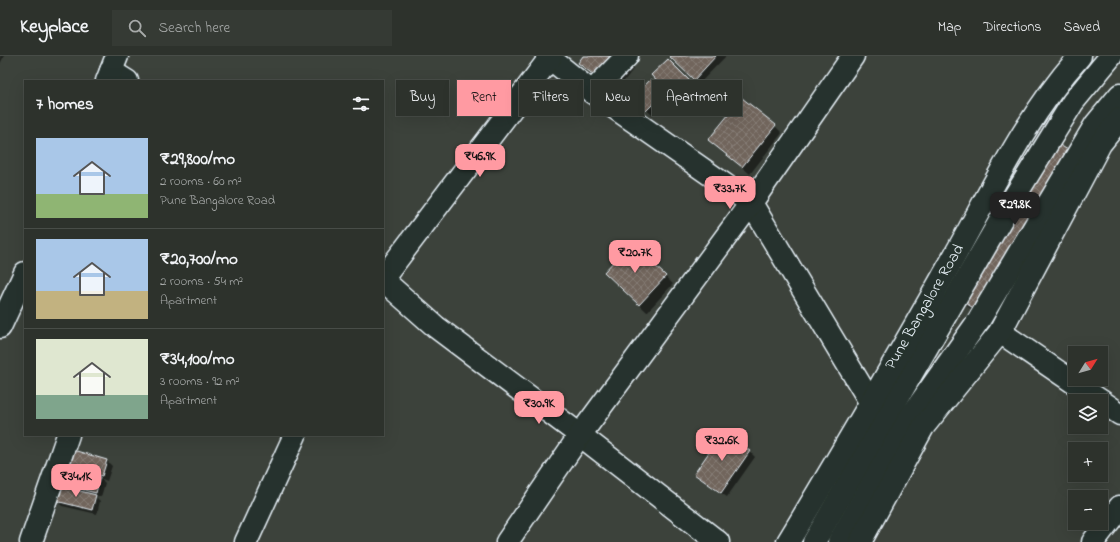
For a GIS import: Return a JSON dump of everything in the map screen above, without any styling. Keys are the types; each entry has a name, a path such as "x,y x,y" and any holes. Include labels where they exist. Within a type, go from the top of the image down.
{"street":[{"path":"604,80 627,56"},
{"path":"507,542 580,435 751,203 853,56"},
{"name":"Pune Bangalore Road","path":"788,542 871,403 1022,136 1063,76 1080,56"},
{"path":"814,542 1010,204 1073,102 1111,56"},
{"path":"384,278 549,57 591,91"},
{"path":"839,542 911,416 979,320 1096,124 1120,95"},
{"path":"626,116 751,203 871,403"},
{"path":"860,542 923,427 1000,332 1100,144 1120,119"},
{"path":"0,327 24,275"},
{"path":"384,280 436,327 580,435 718,542"},
{"path":"1000,332 1091,394"},
{"path":"1108,406 1120,414"},
{"path":"36,540 68,436"},
{"path":"246,542 295,436"},
{"path":"1093,542 1120,507"}],"building":[{"path":"583,56 622,56 613,80 601,80 578,63"},
{"path":"669,56 716,56 694,80"},
{"path":"668,59 689,80 656,80 651,75"},
{"path":"651,79 652,80 652,105 646,111 644,109 644,86"},
{"path":"742,98 776,125 742,167 708,140 727,116 742,116"},
{"path":"1055,142 1071,152 975,309 959,299"},
{"path":"631,243 666,276 639,305 604,272"},
{"path":"723,432 750,451 721,493 694,474"},
{"path":"73,450 107,460 102,476 69,466"},
{"path":"65,468 100,477 96,493 61,484"},
{"path":"60,486 96,495 92,510 56,501"}]}
